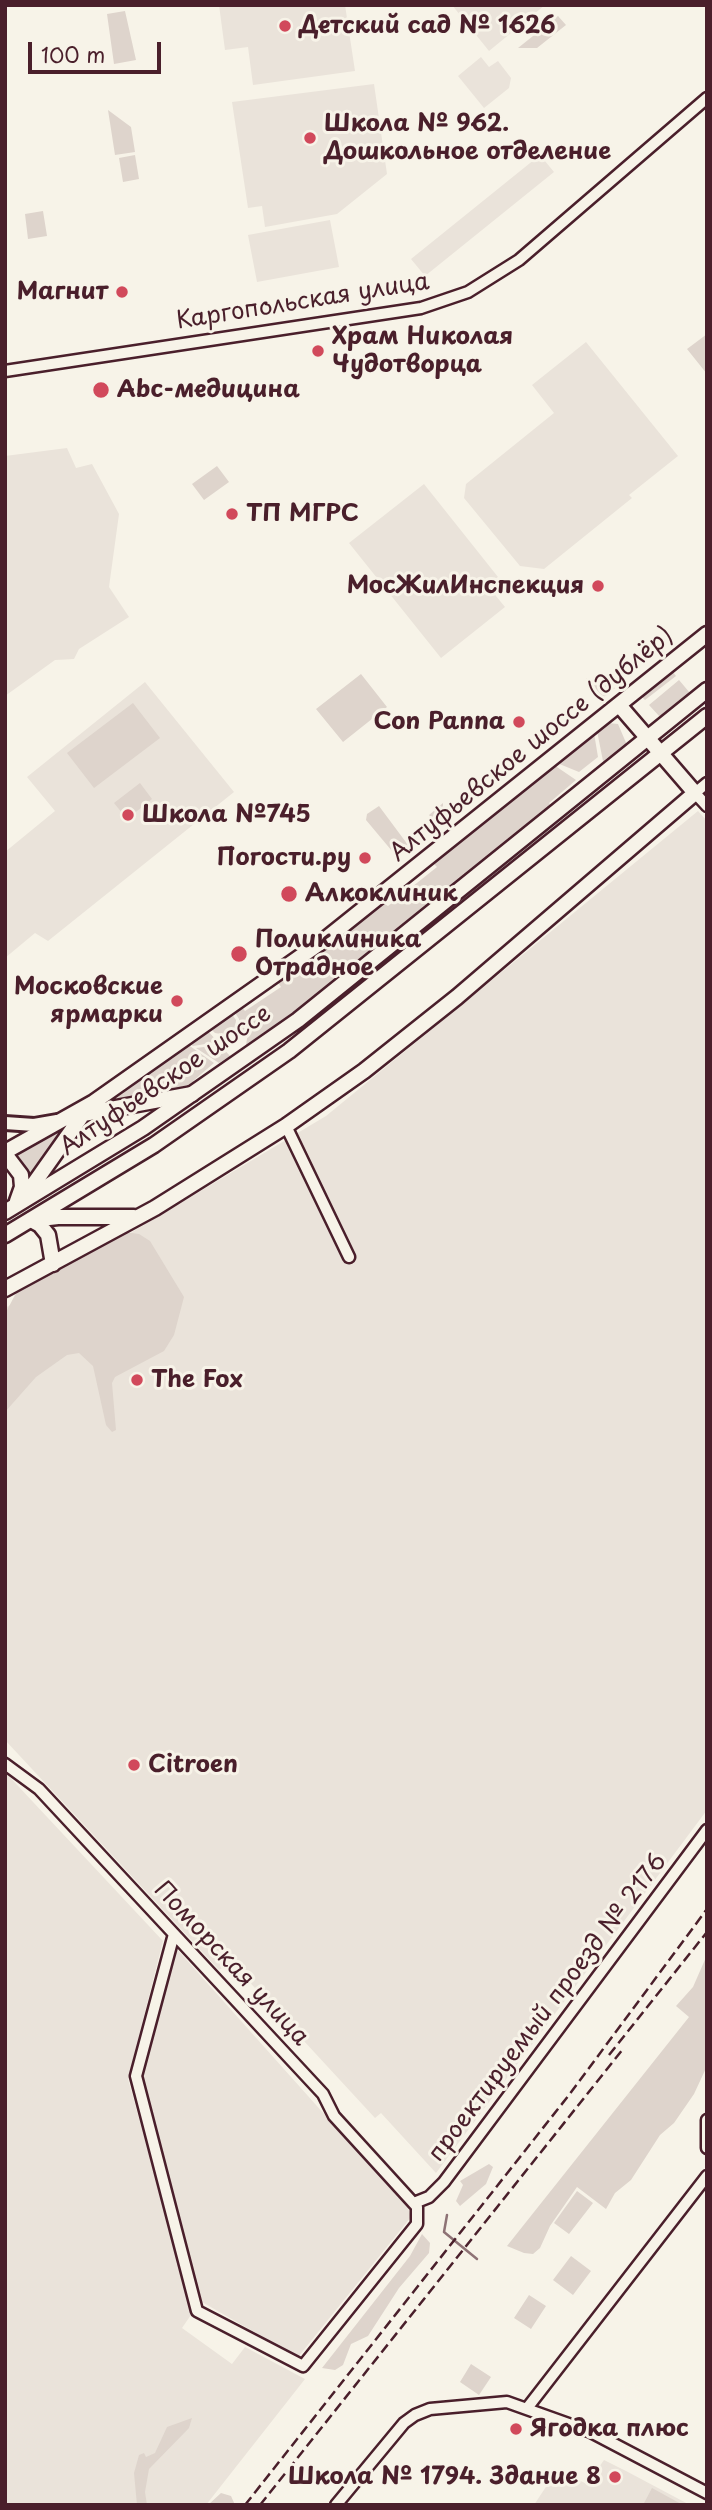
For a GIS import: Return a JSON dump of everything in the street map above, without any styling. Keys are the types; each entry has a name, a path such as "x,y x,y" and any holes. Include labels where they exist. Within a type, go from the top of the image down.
{"main road":[{"name":"Алтуфьевское шоссе (дублёр)","path":"5,1153 94,1101 327,938 707,634"},
{"name":"Алтуфьевское шоссе","path":"10,1209 120,1143 319,1003 707,690"},
{"path":"5,1289 138,1217 286,1126 433,1017 701,788 659,754 619,705"},
{"name":"Алтуфьевское шоссе","path":"5,1235 154,1145 310,1036 707,716"},
{"path":"58,1121 81,1114 194,1093"},
{"path":"10,1209 35,1185 81,1114 94,1101"},
{"path":"5,1153 19,1169 22,1181 21,1193 10,1209"},
{"path":"31,1220 58,1217 138,1217"},
{"path":"31,1220 46,1231 54,1264"}],"street":[{"name":"Каргопольская улица","path":"5,371 421,308 468,292 519,260 707,98"},
{"path":"701,788 707,806"},
{"path":"5,1122 34,1125 58,1121"},
{"path":"286,1126 349,1257"},
{"name":"Поморская улица","path":"5,1764 39,1789 323,2094 334,2116 414,2203"},
{"name":"проектируемый проезд № 2176","path":"414,2203 429,2197 444,2182 707,1830"},
{"path":"174,1934 136,2076 197,2311 303,2366 417,2224 419,2216 414,2203"},
{"path":"707,2120 707,2148"},
{"path":"528,2407 707,2176"},
{"path":"336,2505 404,2423 415,2415 430,2409 485,2402 510,2402 528,2407 591,2432 707,2493"}],"shaded area":[{"name":"Детский сад № 1626","path":"219,5 345,5 355,71 253,85 248,47 225,50"},
{"path":"452,5 545,5 489,51"},
{"path":"125,11 136,60 114,64 107,14"},
{"path":"558,16 566,25 537,48 518,48"},
{"path":"481,57 489,67 498,61 511,78 509,88 484,108 458,76"},
{"name":"Школа № 962. Дошкольное отделение","path":"374,84 387,174 337,214 265,227 262,206 248,208 232,102"},
{"path":"108,110 131,127 135,152 115,155"},
{"path":"135,155 139,179 123,182 119,158"},
{"path":"540,155 554,172 425,276 411,259"},
{"path":"43,211 47,236 28,239 25,214"},
{"path":"330,220 339,267 257,282 248,235"},
{"path":"707,334 707,374 687,349"},
{"path":"586,342 678,456 629,495 632,498 544,569 520,566 464,498 466,484 554,413 532,385"},
{"path":"67,448 76,468 92,464 119,514 109,587 129,617 79,649 74,659 55,660 5,696 5,456"},
{"path":"217,466 229,482 204,500 192,484"},
{"path":"424,484 498,577 487,585 505,607 441,658 349,543"},
{"path":"670,668 676,676 645,700 639,694"},
{"path":"361,674 387,707 343,742 316,709"},
{"path":"586,678 615,688 603,698"},
{"path":"679,680 690,693 660,717 649,705"},
{"name":"Школа №745","path":"145,682 234,792 48,941 35,933 5,958 5,852 55,811 27,777"},
{"path":"133,703 160,738 94,788 67,753"},
{"path":"608,723 618,724 627,745 613,760 610,756 603,761 597,731"},
{"path":"594,733 598,757 579,772 557,763"},
{"path":"554,765 576,780 549,803 553,808 269,1035 266,1031 246,1045 248,1033 241,1037 239,1034 239,1019 234,1011 241,1006 245,1011 281,987 277,981 383,903 388,906 437,867 433,863"},
{"path":"140,783 152,799 127,819 114,803"},
{"path":"443,803 443,824 439,827 429,815"},
{"path":"379,806 408,845 397,857 366,820 367,814"},
{"path":"698,811 707,821 707,1810 436,2173 381,2113 375,2118 231,1962 219,1970 5,1740 5,1308 326,1116"},
{"path":"231,1013 236,1020 235,1029 227,1035 215,1033 210,1028"},
{"path":"207,1030 218,1042 193,1046 189,1043"},
{"path":"187,1044 214,1063 193,1081 196,1086 188,1090 108,1102"},
{"path":"220,1045 230,1056 219,1063 196,1048"},
{"path":"69,1124 29,1186 25,1168 15,1154"},
{"path":"125,1232 139,1234 150,1241 184,1297 174,1335 164,1351 115,1377 112,1383 116,1430 112,1432 106,1425 93,1366 79,1353 67,1355 36,1377 5,1412 5,1314 15,1295 22,1287"},
{"path":"5,1772 163,1941 128,2079 193,2312 182,2328 232,2364 245,2347 305,2379 206,2505 5,2505"},
{"path":"175,1947 408,2208 411,2217 298,2357 202,2302 140,2072"},
{"path":"707,1955 707,2066 694,2094 674,2123 660,2135 631,2180 615,2193 606,2209 577,2187 550,2226 540,2248 533,2254 507,2246 689,2017 676,2006 693,1987"},
{"path":"489,2164 493,2167 486,2184 460,2206 456,2201 463,2185 460,2181"},
{"path":"577,2191 593,2203 569,2234 554,2223"},
{"path":"422,2234 430,2243 429,2253 399,2288 368,2336 351,2344 343,2365 335,2370 322,2368 410,2256"},
{"path":"571,2256 591,2271 573,2295 553,2280"},
{"path":"529,2295 546,2306 531,2329 514,2318"},
{"path":"471,2364 491,2377 479,2395 460,2382"},
{"path":"192,2418 189,2428 149,2469 145,2492 147,2505 137,2505 134,2473 139,2455 144,2453 146,2457 155,2453 167,2427"},
{"name":"Школа № 1794. Здание 8","path":"604,2460 690,2505 534,2505 557,2470 587,2484"},
{"path":"652,2488 683,2505 643,2505"},
{"path":"221,2493 231,2496 235,2505 208,2505"}],"waterway":[{"path":"447,2215 444,2232 477,2259"}],"railway":[{"path":"245,2505 569,2095 707,1909"},
{"path":"609,2055 707,1932"},
{"path":"260,2505 623,2049"}],"place":[{"name":"Детский сад № 1626","path":"285,26"},
{"name":"Школа № 962. Дошкольное отделение","path":"310,138"},
{"name":"Магнит","path":"122,292"},
{"name":"Храм Николая Чудотворца","path":"318,351"},
{"name":"Abc-медицина","path":"101,390"},
{"name":"ТП МГРС","path":"232,514"},
{"name":"МосЖилИнспекция","path":"598,586"},
{"name":"Con Panna","path":"519,722"},
{"name":"Школа №745","path":"128,815"},
{"name":"Погости.ру","path":"365,858"},
{"name":"Алкоклиник","path":"289,894"},
{"name":"Поликлиника Отрадное","path":"239,954"},
{"name":"Московские ярмарки","path":"177,1001"},
{"name":"The Fox","path":"137,1380"},
{"name":"Citroen","path":"134,1765"},
{"name":"Ягодка плюс","path":"516,2429"},
{"name":"Школа № 1794. Здание 8","path":"615,2477"}]}
